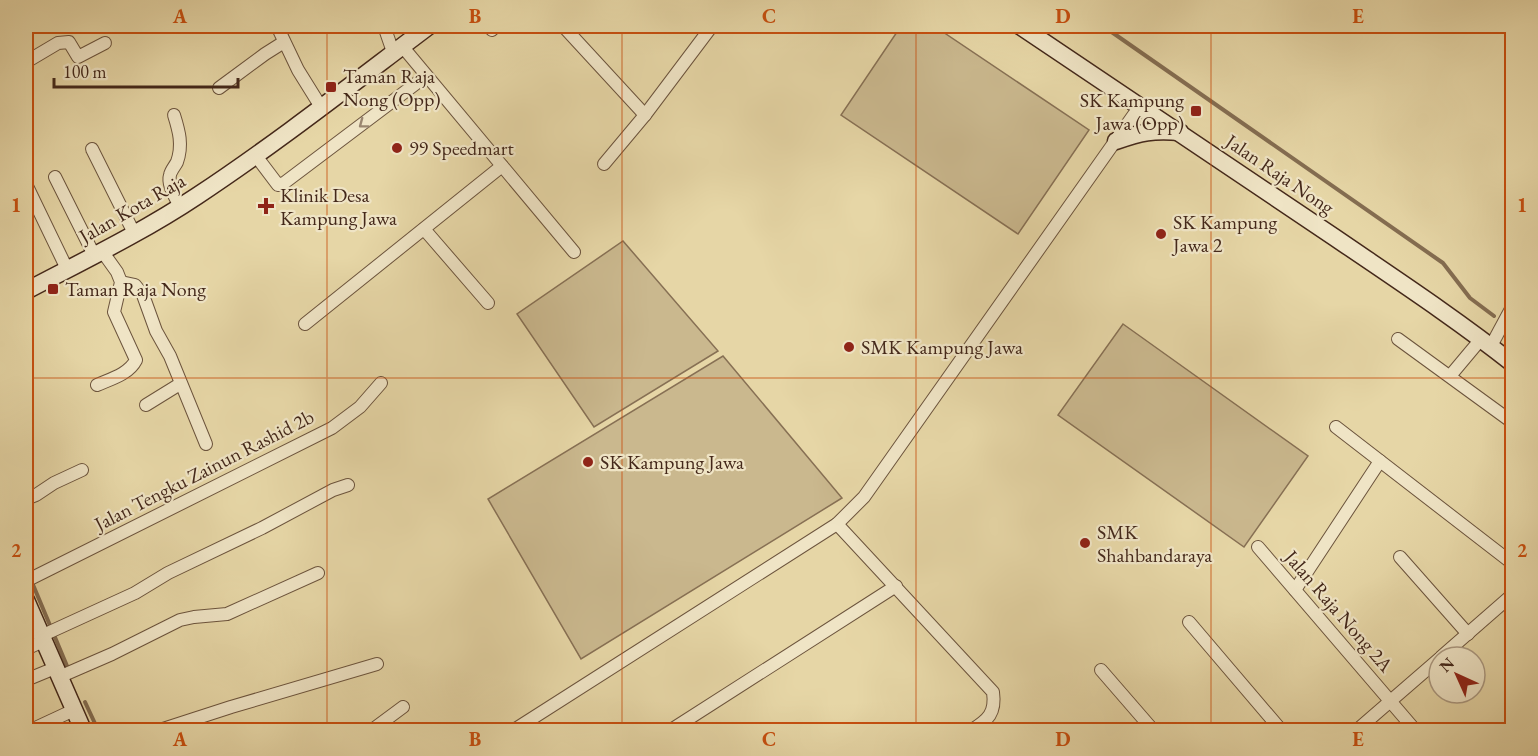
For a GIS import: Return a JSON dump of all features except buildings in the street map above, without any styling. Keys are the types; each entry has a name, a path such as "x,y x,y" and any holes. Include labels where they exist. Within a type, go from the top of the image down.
{"main road":[{"name":"Jalan Kota Raja","path":"26,291 180,207 256,156 429,26"},
{"name":"Jalan Raja Nong","path":"1020,26 1181,132 1486,342 1512,363"},
{"path":"1116,141 1142,132 1161,130 1181,132"},
{"path":"26,600 47,635 57,673 82,730"}],"street":[{"path":"277,26 298,70 321,107"},
{"path":"384,26 398,49 426,76 574,252"},
{"path":"563,26 645,115"},
{"path":"604,164 645,115 712,26"},
{"path":"26,62 58,42 69,42 78,57 105,43"},
{"path":"219,88 284,42"},
{"path":"256,156 278,185 284,183 426,76"},
{"path":"514,730 837,524 864,497 1140,106"},
{"path":"174,115 180,134 181,148 170,175 171,188 180,207"},
{"path":"92,149 134,233"},
{"path":"305,324 502,166"},
{"path":"54,177 98,253 117,272 121,282 114,312 136,360 125,373 97,386"},
{"path":"26,184 67,269"},
{"path":"424,229 488,303"},
{"path":"121,282 135,285 143,295 156,331 170,356 206,444"},
{"path":"1450,376 1486,342 1512,307"},
{"path":"1398,339 1512,422"},
{"name":"Jalan Tengku Zainun Rashid 2b","path":"28,580 332,428 360,407 381,383"},
{"path":"146,405 180,384"},
{"path":"1336,427 1512,563"},
{"path":"1295,590 1380,460"},
{"path":"26,499 82,470"},
{"path":"26,649 47,635 135,593 168,573 262,528 333,490 348,485"},
{"path":"837,524 993,692 995,703 991,713 983,723 972,730"},
{"name":"Jalan Raja Nong 2A","path":"1258,547 1415,730"},
{"path":"1400,557 1468,634"},
{"path":"26,680 57,673 112,654 180,620 227,614 318,573"},
{"path":"671,730 896,586"},
{"path":"1455,645 1512,595"},
{"path":"1189,622 1281,730"},
{"path":"160,730 377,664"},
{"path":"1357,730 1427,669"},
{"path":"1101,670 1153,730"},
{"path":"372,730 403,707"},
{"path":"31,730 74,710"}],"shaded area":[{"path":"901,26 934,26 1089,130 1018,234 841,115"},
{"path":"623,241 718,351 594,427 517,314"},
{"path":"1123,324 1308,456 1244,547 1058,415"},
{"path":"723,356 842,498 581,659 488,499"}],"waterway":[{"path":"1103,26 1443,263 1470,298 1494,316"},
{"path":"26,568 67,666"},
{"path":"85,702 98,730"}],"place":[{"name":"Taman Raja Nong (Opp)","path":"331,87"},
{"name":"SK Kampung Jawa (Opp)","path":"1196,111"},
{"name":"99 Speedmart","path":"397,148"},
{"name":"Klinik Desa Kampung Jawa","path":"266,206"},
{"name":"SK Kampung Jawa 2","path":"1161,234"},
{"name":"Taman Raja Nong","path":"53,289"},
{"name":"SMK Kampung Jawa","path":"849,347"},
{"name":"SK Kampung Jawa","path":"588,462"},
{"name":"SMK Shahbandaraya","path":"1085,543"}]}
